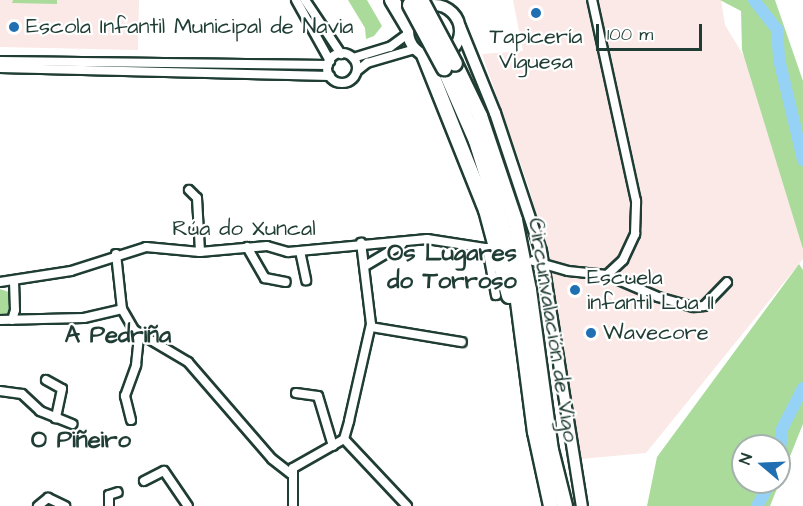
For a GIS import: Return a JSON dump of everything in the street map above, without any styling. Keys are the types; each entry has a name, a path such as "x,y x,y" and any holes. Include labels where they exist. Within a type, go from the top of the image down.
{"highway":[{"path":"392,0 408,30"},
{"name":"Circunvalación de Vigo","path":"412,2 450,61 492,149 515,220 529,290 551,450 565,506"},
{"path":"419,52 486,210 510,301 524,387 530,399"},
{"name":"Circunvalación de Vigo","path":"450,61 502,224 517,294 530,399 551,506"}],"main road":[{"path":"476,62 450,61 419,52 408,30 418,11 439,2 450,11 476,62 538,262 582,506"},
{"path":"450,61 460,27"}],"street":[{"path":"296,0 329,63 330,76"},
{"path":"305,0 341,54 353,58 390,48 408,30"},
{"path":"592,0 637,213 630,246 607,275"},
{"path":"0,68 330,76 343,83 352,79 357,71 367,63 419,52"},
{"path":"0,62 329,63 341,54"},
{"path":"353,58 357,71"},
{"path":"189,190 197,198 200,252"},
{"name":"Rúa do Xuncal","path":"0,282 14,282 71,271 116,254 165,247 200,252 248,247 300,251 361,243 427,239 489,249 496,295"},
{"path":"293,506 291,474 300,462 344,439 370,327 361,243"},
{"path":"365,266 402,244"},
{"path":"248,247 265,278 286,282"},
{"path":"300,251 306,280"},
{"path":"116,254 123,309 139,336 188,363 272,459 291,474"},
{"path":"538,262 568,271 607,275 658,297 694,307 704,306 728,282"},
{"path":"12,320 15,310 14,282"},
{"path":"0,320 84,318 123,309"},
{"path":"370,327 462,342"},
{"path":"131,420 125,396 136,365 139,336"},
{"path":"46,380 62,388 56,418"},
{"path":"0,391 22,394 40,411 73,424"},
{"path":"296,393 318,396 333,446"},
{"path":"344,439 407,506"},
{"path":"144,481 164,471 188,506"},
{"path":"109,506 109,495 118,492"},
{"path":"38,506 48,498 65,506"}],"shaded area":[{"path":"0,0 139,0 138,50 0,47"},
{"path":"513,0 721,0 725,25 748,63 803,241 803,259 646,453 580,459 548,257 529,188 482,54 523,51"}],"green space":[{"path":"13,0 57,0 57,4 12,3"},
{"path":"348,0 367,0 382,26 374,36 366,39 365,28"},
{"path":"720,0 775,0 803,81 803,249 742,50 741,11"},
{"path":"799,264 803,270 803,424 791,454 791,434 731,434 731,494 775,494 770,506 647,506 657,457"},
{"path":"0,289 9,292 11,298 7,317 0,317"}],"waterway":[{"path":"754,0 777,29 779,59 803,160"},
{"path":"782,434 803,388"},
{"path":"757,506 764,494"}],"place":[{"name":"Tapicería Viguesa","path":"536,13"},
{"name":"Escola Infantil Municipal de Navia","path":"14,27"},
{"name":"Escuela infantil Lua II","path":"575,290"},
{"name":"Wavecore","path":"591,333"}],"district":[{"name":"Os Lugares do Torroso","path":"452,268"},
{"name":"A Pedriña","path":"118,336"},
{"name":"O Piñeiro","path":"81,441"}]}
